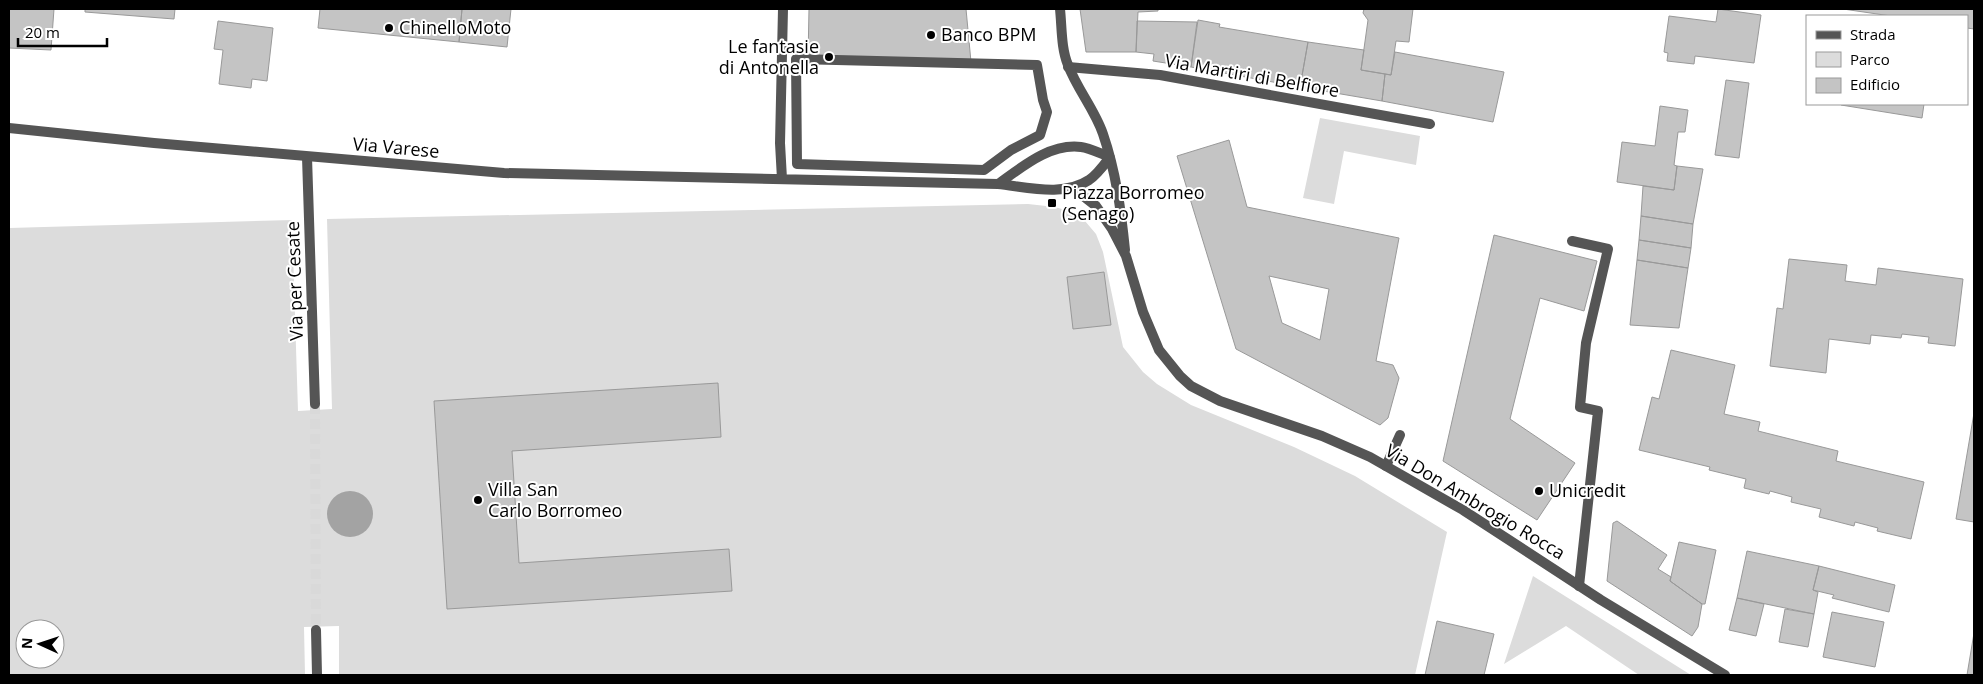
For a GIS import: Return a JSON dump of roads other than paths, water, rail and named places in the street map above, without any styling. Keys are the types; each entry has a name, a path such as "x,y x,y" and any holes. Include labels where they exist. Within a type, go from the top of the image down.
{"street":[{"path":"782,179 780,143 783,9"},
{"path":"1060,9 1063,51 1068,67 1102,131 1110,157 1120,198 1126,256"},
{"path":"796,59 971,62 1036,65 1047,112 1040,135 1011,150 984,170 797,164 796,59"},
{"name":"Via Martiri di Belfiore","path":"1068,67 1160,75 1430,124"},
{"name":"Via Varese","path":"9,128 307,157 504,173 998,184 1038,189 1072,188"},
{"path":"998,184 1026,164 1055,149 1082,147 1110,157"},
{"name":"Via per Cesate","path":"307,157 315,404"},
{"path":"1072,188 1091,180 1110,157"},
{"path":"1072,188 1096,206 1112,229 1126,256"},
{"path":"1572,241 1608,250 1586,343 1580,407 1598,411 1579,586"},
{"name":"Via Don Ambrogio Rocca","path":"1126,256 1143,312 1160,350 1180,376 1191,386 1220,401 1344,445 1386,466 1464,510 1579,586 1725,675"},
{"path":"1386,466 1400,435"},
{"path":"316,630 317,675"}],"tunnel":[{"path":"315,404 316,630"}],"place":[{"name":"ChinelloMoto","path":"389,28"},
{"name":"Banco BPM","path":"931,35"},
{"name":"Le fantasie di Antonella","path":"829,57"},
{"name":"Piazza Borromeo (Senago)","path":"1052,203"},
{"name":"Unicredit","path":"1539,491"},
{"name":"Villa San Carlo Borromeo","path":"478,500"}]}
